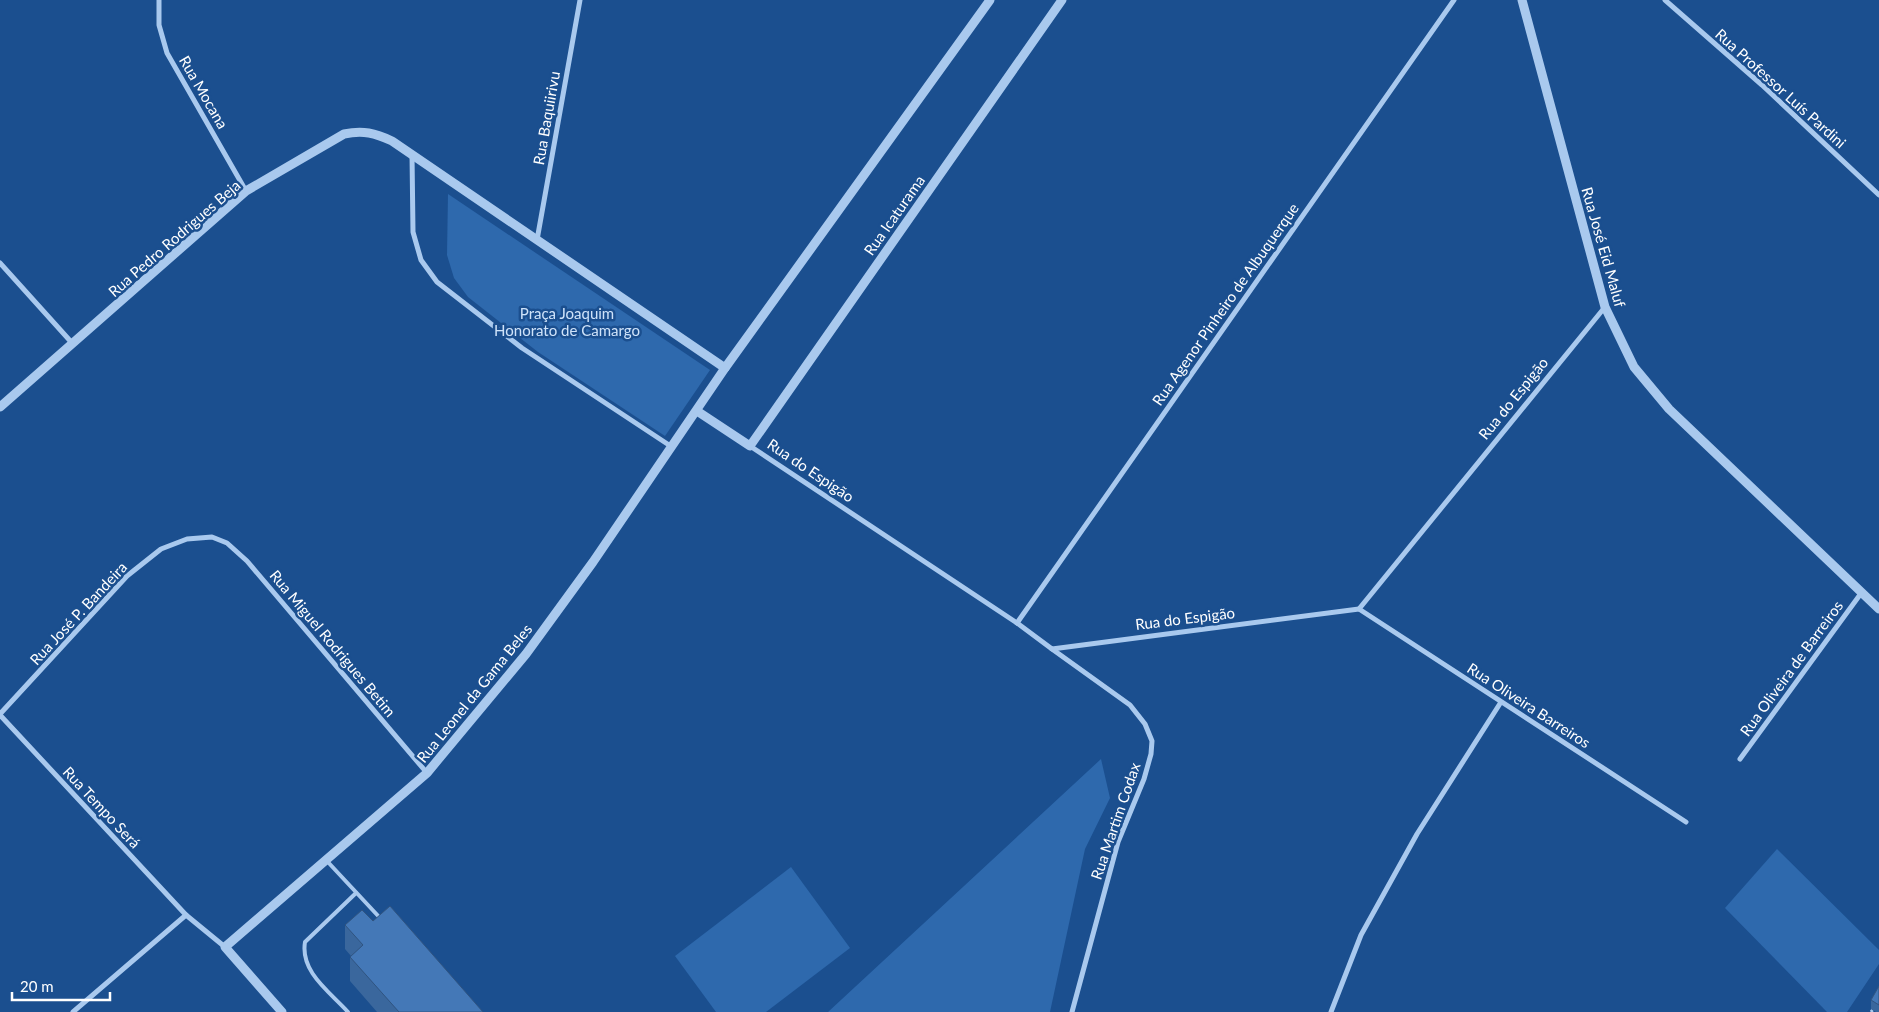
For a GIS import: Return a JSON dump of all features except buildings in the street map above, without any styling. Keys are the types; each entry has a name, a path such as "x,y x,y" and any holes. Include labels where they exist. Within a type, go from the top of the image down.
{"street":[{"name":"Rua Mocana","path":"159,0 159,25 167,54 246,191"},
{"name":"Rua Baquiirivu","path":"536,240 580,0"},
{"path":"697,411 725,368 990,0"},
{"name":"Rua Icaturama","path":"750,446 1062,0"},
{"name":"Rua Agenor Pinheiro de Albuquerque","path":"1017,623 1454,0"},
{"name":"Rua José Eid Maluf","path":"1522,0 1605,307 1634,367 1669,409 1879,609"},
{"name":"Rua Professor Luís Pardini","path":"1665,0 1762,85 1879,195"},
{"name":"Rua Pedro Rodrigues Beja","path":"0,406 246,191 344,134 359,131 375,133 412,154"},
{"path":"412,154 725,368"},
{"path":"412,154 413,232 421,260 437,282 522,348 672,447"},
{"path":"0,263 73,344"},
{"name":"Rua do Espigão","path":"697,411 1017,623 1052,649 1359,609 1605,307"},
{"name":"Rua Leonel da Gama Beles","path":"225,947 427,773 526,654 697,411"},
{"name":"Rua José P. Bandeira","path":"0,715 127,576 161,549 187,538 212,538"},
{"name":"Rua Miguel Rodrigues Betim","path":"212,538 227,543 247,561 427,773"},
{"name":"Rua Oliveira de Barreiros","path":"1740,759 1862,592"},
{"name":"Rua Oliveira Barreiros","path":"1359,609 1686,822"},
{"name":"Rua Martim Codax","path":"1052,649 1130,705 1145,724 1152,741 1151,754 1144,780 1118,842 1072,1012"},
{"path":"1332,1012 1365,927 1417,834 1501,702"},
{"name":"Rua Tempo Será","path":"0,715 186,915 225,947"},
{"path":"73,1012 186,915"},
{"path":"225,947 282,1012"}],"lane":[{"path":"326,860 383,921"},
{"path":"348,1012 308,969 303,953 305,942 356,893"}],"path":[{"path":"1871,1012 1879,1002"}],"green space":[{"name":"Praça Joaquim Honorato de Camargo","path":"448,194 710,370 665,436 538,352 468,297 454,278 447,255"},
{"path":"1101,759 1110,798 1085,849 1050,1012 828,1012"},
{"path":"1777,849 1879,950 1879,964 1847,1012 1827,1012 1725,908"},
{"path":"791,867 850,948 766,1012 716,1012 675,956"}]}
